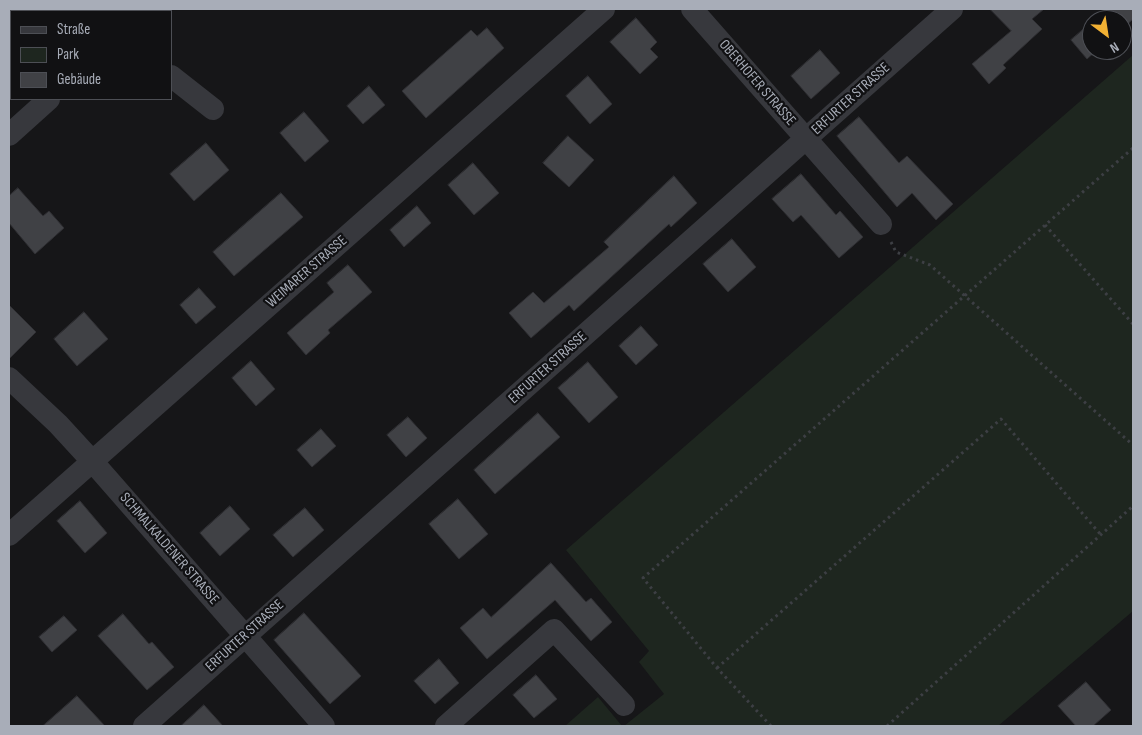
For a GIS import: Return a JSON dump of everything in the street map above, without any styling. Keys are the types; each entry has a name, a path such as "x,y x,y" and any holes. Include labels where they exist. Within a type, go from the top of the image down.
{"street":[{"name":"WEIMARER STRASSE","path":"9,535 604,9"},
{"name":"OBERHOFER STRASSE","path":"692,9 882,224"},
{"name":"ERFURTER STRASSE","path":"144,726 952,9"},
{"path":"172,77 212,110"},
{"path":"9,135 48,100"},
{"name":"SCHMALKALDENER STRASSE","path":"9,378 58,424 92,461 324,726"},
{"path":"446,726 554,630 624,705"}],"path":[{"path":"771,726 718,668 642,578 1133,148"},
{"path":"882,224 896,252 930,265 1133,445"},
{"path":"1045,226 1133,324"},
{"path":"718,668 1001,419 1101,535"},
{"path":"887,726 1133,506"}],"green space":[{"path":"1132,56 1133,611 998,726 624,726 664,694 639,662 649,651 566,550 1127,60 1132,60"},
{"path":"598,697 622,726 565,726"}],"building":[{"path":"990,9 1044,9 1032,19 1042,29 1003,65 1006,68 989,84 972,64 1011,31"},
{"path":"1133,9 1133,19 1132,10 1106,10"},
{"path":"636,18 657,42 650,49 658,57 640,74 610,42"},
{"path":"487,28 504,48 426,118 402,91 471,30 477,36"},
{"path":"1082,31 1082,53 1071,40"},
{"path":"820,50 840,73 811,99 791,76"},
{"path":"588,76 612,104 590,124 566,96"},
{"path":"369,86 385,105 363,124 347,106"},
{"path":"304,112 329,141 305,162 280,133"},
{"path":"859,117 899,163 907,156 953,204 936,220 912,193 897,207 837,136"},
{"path":"568,136 594,160 569,187 543,163"},
{"path":"206,143 229,170 194,201 170,174"},
{"path":"473,163 499,193 474,215 448,185"},
{"path":"801,174 836,215 840,211 863,237 839,258 801,215 793,222 772,199"},
{"path":"674,176 697,203 671,227 669,224 574,311 569,305 531,338 509,313 533,292 544,303 609,247 604,242"},
{"path":"18,188 43,216 49,211 64,228 35,254 9,223 9,196"},
{"path":"281,193 303,217 234,276 213,252"},
{"path":"417,206 431,223 404,247 390,230"},
{"path":"732,239 756,267 728,292 703,264"},
{"path":"348,265 372,292 328,330 330,333 306,355 287,333 334,292 327,283"},
{"path":"199,288 216,307 196,324 180,305"},
{"path":"9,305 36,332 9,359"},
{"path":"84,312 108,339 77,366 54,339"},
{"path":"641,326 658,345 636,365 619,346"},
{"path":"251,361 275,389 256,406 232,378"},
{"path":"588,362 618,397 589,423 558,388"},
{"path":"538,413 560,437 495,494 474,470"},
{"path":"408,417 427,438 406,457 387,435"},
{"path":"321,429 336,446 312,467 297,450"},
{"path":"458,499 488,534 459,559 429,524"},
{"path":"80,501 107,533 85,553 57,521"},
{"path":"230,506 250,529 220,556 200,533"},
{"path":"305,508 324,530 293,557 273,535"},
{"path":"551,563 586,602 591,598 612,622 591,641 555,600 487,659 460,628 483,608 491,617"},
{"path":"304,613 361,676 330,704 274,640"},
{"path":"123,614 149,644 152,642 174,667 147,690 98,636"},
{"path":"64,616 77,630 52,652 39,637"},
{"path":"439,659 459,683 435,704 414,681"},
{"path":"536,675 557,699 534,718 513,695"},
{"path":"1086,682 1111,710 1093,726 1076,726 1058,706"},
{"path":"77,696 105,726 43,726"},
{"path":"204,705 223,726 181,726"}]}
